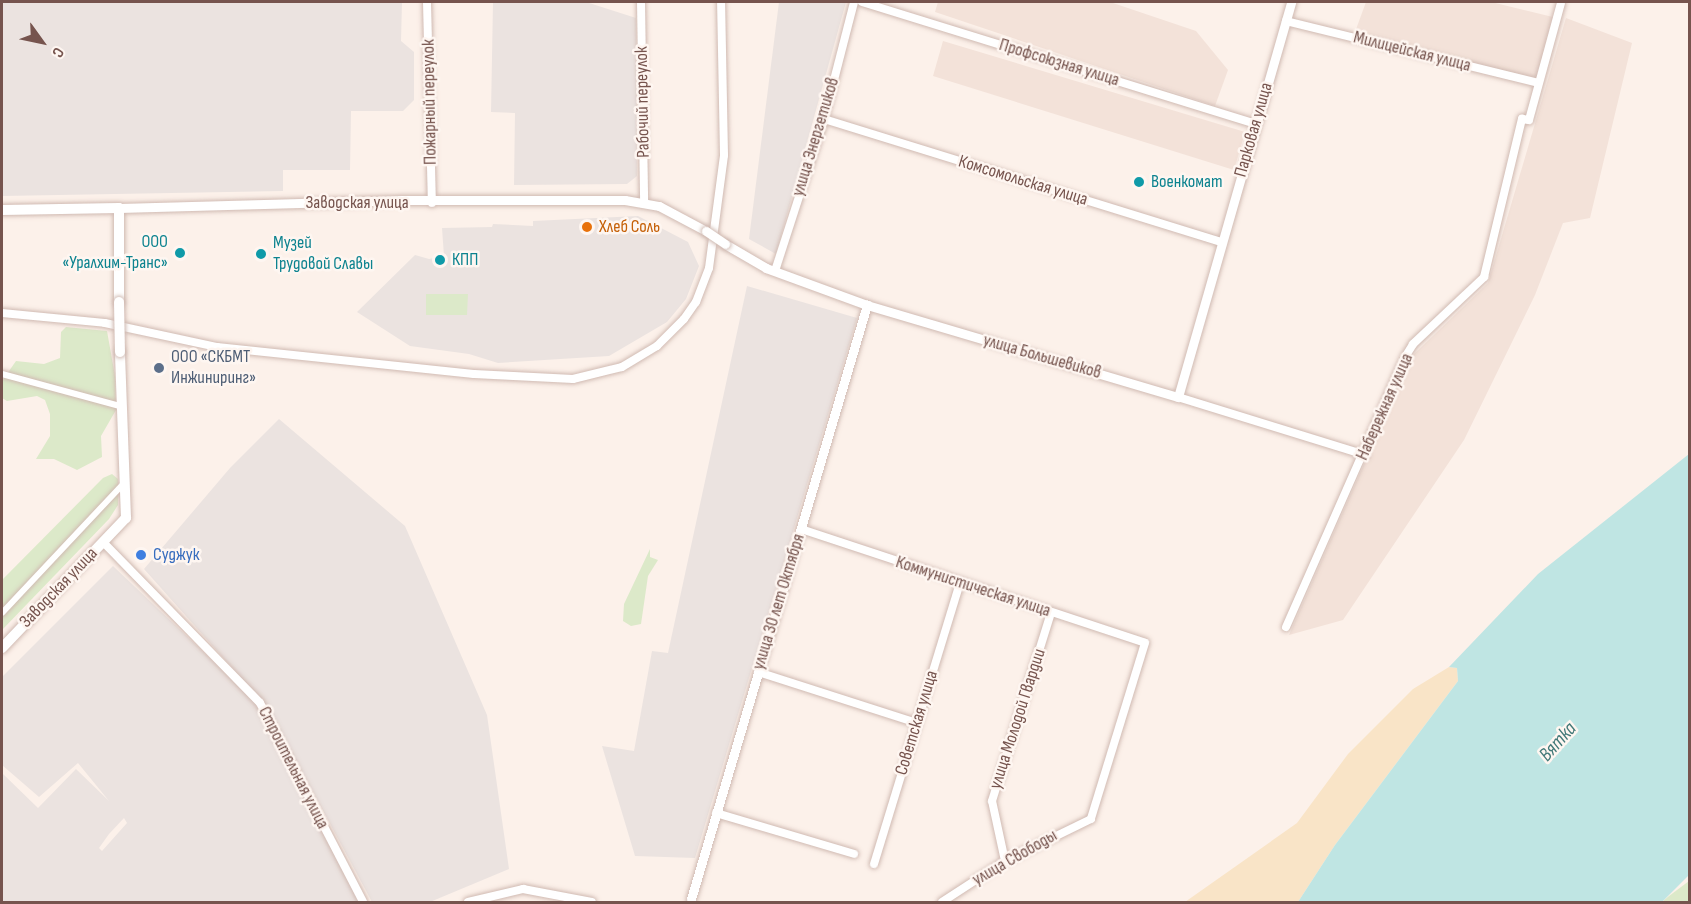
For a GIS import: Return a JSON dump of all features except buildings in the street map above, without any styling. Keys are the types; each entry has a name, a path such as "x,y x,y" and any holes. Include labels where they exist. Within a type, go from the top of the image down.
{"main road":[{"name":"Заводская улица","path":"2,210 119,208 120,406 126,519 2,648"}],"street":[{"name":"Пожарный переулок","path":"427,2 432,203"},
{"name":"Рабочий переулок","path":"641,2 644,202"},
{"path":"2,313 105,323 217,347 474,374 573,379 622,367 657,346 677,327 696,302 709,268 724,155 721,2"},
{"name":"улица Энергетиков","path":"775,271 824,119 854,2"},
{"name":"Профсоюзная улица","path":"862,2 1256,124"},
{"name":"Парковая улица","path":"1178,397 1291,2"},
{"name":"Набережная улица","path":"1286,627 1413,344 1484,277 1522,118 1530,120 1561,3"},
{"name":"Милицейская улица","path":"1286,21 1539,83"},
{"name":"Комсомольская улица","path":"824,119 1222,242"},
{"name":"Заводская улица","path":"119,208 400,200 432,203 644,202 678,214 726,244"},
{"name":"улица Большевиков","path":"726,244 775,271 867,305 1365,455"},
{"name":"улица 30 лет Октября","path":"690,901 867,305"},
{"path":"2,374 120,406"},
{"path":"2,614 123,484"},
{"name":"Коммунистическая улица","path":"801,529 1146,643 1091,819"},
{"name":"Строительная улица","path":"104,543 260,703 363,903"},
{"name":"Советская улица","path":"874,864 960,582"},
{"name":"улица Молодой Гвардии","path":"1005,861 992,801 1051,613"},
{"path":"758,672 917,723"},
{"path":"716,813 854,854"},
{"name":"улица Свободы","path":"942,903 1005,861 1091,819"},
{"path":"468,903 523,889 592,903"}],"shaded area":[{"path":"2,2 402,2 401,41 414,52 414,100 403,111 351,111 350,170 283,170 283,191 2,196"},
{"path":"493,2 586,2 636,18 637,176 627,184 514,185 515,113 491,112"},
{"path":"779,2 846,2 776,254 749,239"},
{"path":"938,2 1110,2 1196,31 1228,70 1215,106 935,12"},
{"path":"1366,2 1491,2 1557,18 1537,79 1355,32"},
{"path":"1566,18 1632,43 1590,218 1563,223 1535,295 1464,440 1343,620 1289,635 1411,357 1488,283"},
{"path":"943,41 1245,132 1234,170 933,76"},
{"path":"638,216 688,242 699,266 686,299 667,322 609,356 498,363 469,354 410,346 357,312 415,255 429,259 444,256 442,228 492,227 493,224 533,226 533,221"},
{"path":"747,286 857,318 695,858 635,856 602,746 634,751 652,651 668,653"},
{"path":"279,419 405,526 487,715 509,869 430,902 372,902 268,708 144,569 230,468"},
{"path":"113,566 257,703 359,902 2,902 2,773 38,808 76,769 109,801 78,763 39,797 2,765 2,677","holes":["124,818 127,823 102,851 99,848 109,834"]}],"green space":[{"path":"426,294 468,294 467,315 426,315"},
{"path":"66,327 107,331 115,376 116,410 101,436 102,457 77,470 54,459 36,459 50,436 50,414 45,400 37,396 7,401 2,398 2,381 16,361 44,364 60,358 61,332"},
{"path":"112,474 118,479 118,505 109,519 2,630 2,580 103,478"},
{"path":"650,549 650,557 658,560 648,576 641,624 631,626 623,621 624,604"},
{"path":"1689,881 1689,902 1662,902 1669,896"}],"sand":[{"path":"1449,667 1457,668 1458,681 1335,845 1298,902 1185,902 1297,823 1348,754 1413,689"}],"water":[{"name":"Вятка","path":"1689,454 1689,875 1662,902 1298,902 1335,845 1458,681 1457,668 1449,667 1538,574"}],"place":[{"name":"Военкомат","path":"1139,182"},
{"name":"Хлеб Соль","path":"587,227"},
{"name":"ООО «Уралхим-Транс»","path":"180,253"},
{"name":"Музей Трудовой Славы","path":"261,254"},
{"name":"КПП","path":"440,260"},
{"name":"ООО «СКБМТ Инжиниринг»","path":"159,368"},
{"name":"Суджук","path":"141,555"}]}
